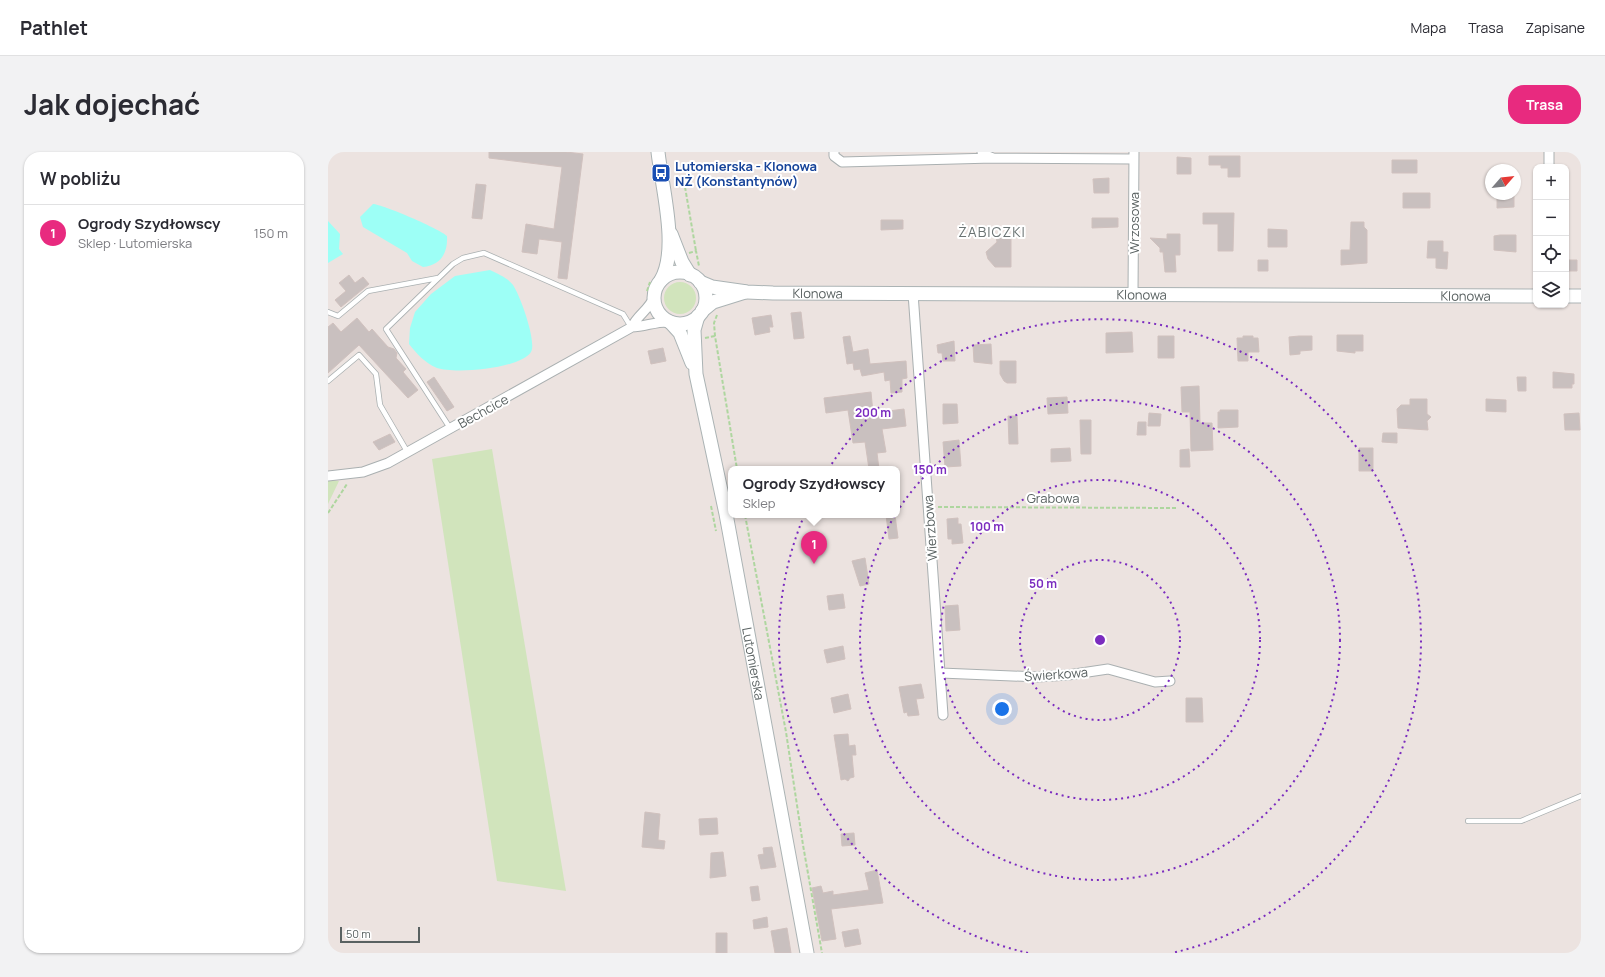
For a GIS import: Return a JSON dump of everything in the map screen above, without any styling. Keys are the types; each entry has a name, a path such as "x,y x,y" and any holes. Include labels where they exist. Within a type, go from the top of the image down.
{"main road":[{"path":"658,152 669,228 667,267 654,297 657,309 664,319 670,322 682,324 694,320 700,314 706,300 705,293 697,275 682,262 669,228"},
{"path":"661,280 678,273 697,275"},
{"name":"Klonowa","path":"697,275 712,287 747,292 1533,296"},
{"name":"Klonowa","path":"700,314 713,302 747,292"},
{"path":"1569,296 1581,296"},
{"name":"Lutomierska","path":"696,374 694,330 700,314"},
{"name":"Lutomierska","path":"670,322 680,333 696,374 728,522 807,953"}],"street":[{"path":"834,152 834,156 842,162 1134,155"},
{"path":"982,152 983,154 993,158"},
{"path":"1549,152 1549,164"},
{"name":"Wrzosowa","path":"1133,294 1134,155"},
{"name":"Wierzbowa","path":"913,293 943,715"},
{"name":"Bechcice","path":"632,327 635,320 652,304 654,297"},
{"name":"Bechcice","path":"328,476 350,475 375,469 451,430 632,327 640,327 657,322 670,322"},
{"name":"Świerkowa","path":"941,673 1038,677 1068,675 1108,669 1155,682 1170,681"}],"lane":[{"path":"451,430 386,329 453,264 463,258 484,253 623,314 632,327"},
{"path":"328,312 338,316 368,291 438,278"},
{"path":"328,381 359,355 376,374 380,405 408,453"},
{"path":"1468,821 1521,820 1581,796"}],"path":[{"path":"685,187 696,251 697,275"},
{"path":"686,253 696,251"},
{"path":"718,312 714,322 714,329 737,466"},
{"path":"328,513 345,488 350,475"},
{"name":"Grabowa","path":"929,506 1178,508"},
{"path":"746,518 786,732 803,844 822,953"}],"green space":[{"path":"677,282 683,282 692,286 696,298 692,310 683,314 677,314 668,310 664,301 664,295 668,286"},
{"path":"492,449 566,891 497,881 432,459"},
{"path":"328,480 339,481 328,504"}],"water":[{"path":"373,204 388,208 412,218 435,228 447,236 445,253 439,261 423,267 412,261 407,253 363,227 360,217"},
{"path":"328,221 340,234 339,249 343,254 328,263"},
{"path":"490,270 503,276 513,285 516,290 530,329 532,339 531,352 525,358 514,363 487,369 446,370 429,364 418,355 409,344 410,328 415,312 431,294 455,276"}],"building":[{"path":"489,152 566,152 583,154 567,279 558,278 562,242 539,239 537,254 522,252 526,224 554,229 562,167 489,158"},
{"path":"1209,156 1240,156 1240,177 1228,177 1228,168 1221,168 1221,165 1209,165"},
{"path":"1177,157 1191,158 1191,174 1177,174"},
{"path":"1392,160 1417,160 1417,173 1392,173"},
{"path":"1109,178 1109,193 1094,193 1093,179"},
{"path":"476,184 486,185 482,219 472,218"},
{"path":"1403,193 1430,193 1430,208 1403,208"},
{"path":"1497,200 1514,200 1514,207 1497,208"},
{"path":"1203,213 1234,213 1233,251 1218,251 1218,224 1203,224"},
{"path":"1092,218 1118,218 1118,227 1092,228"},
{"path":"881,220 903,220 903,229 881,230"},
{"path":"1351,222 1364,222 1364,227 1367,230 1367,263 1341,265 1341,250 1350,250"},
{"path":"1268,229 1287,230 1287,247 1268,247"},
{"path":"1167,234 1180,234 1180,255 1175,255 1176,272 1165,272 1163,252 1160,252 1160,248 1150,238 1167,239"},
{"path":"1516,235 1516,252 1494,250 1494,236"},
{"path":"1011,236 1011,267 995,267 988,259 986,252 997,242 996,237"},
{"path":"1428,241 1443,241 1443,252 1448,252 1447,269 1436,268 1436,258 1427,258"},
{"path":"1258,260 1268,260 1268,271 1258,271"},
{"path":"1569,260 1577,260 1577,271 1569,271"},
{"path":"349,275 355,283 363,277 369,284 341,307 335,300 346,291 339,283"},
{"path":"801,312 804,338 794,339 791,313"},
{"path":"771,315 773,327 769,327 770,332 755,335 752,318"},
{"path":"357,318 369,332 372,329 388,347 394,349 397,353 396,358 406,369 403,372 418,390 408,398 359,345 328,373 328,327 333,323 341,332"},
{"path":"1132,332 1133,352 1106,353 1106,333"},
{"path":"1337,335 1363,335 1363,351 1355,351 1355,353 1337,351"},
{"path":"850,336 853,352 868,349 870,364 906,361 907,378 902,379 902,392 891,393 890,380 885,381 884,372 862,376 860,369 854,370 853,363 847,364 843,337"},
{"path":"1158,336 1174,336 1174,358 1158,358"},
{"path":"1243,336 1253,336 1253,338 1258,338 1259,352 1248,352 1248,361 1238,361 1237,338 1243,338"},
{"path":"1312,336 1312,350 1300,351 1300,354 1290,355 1289,337"},
{"path":"954,341 955,361 943,361 942,353 938,353 937,345"},
{"path":"991,344 992,364 974,362 973,345"},
{"path":"663,348 666,361 651,364 648,351"},
{"path":"1000,361 1016,361 1016,383 1007,383 1004,381 1000,374"},
{"path":"1553,372 1574,374 1574,384 1572,384 1572,388 1553,388"},
{"path":"434,377 454,407 447,411 427,382"},
{"path":"1517,377 1526,377 1526,391 1518,391"},
{"path":"1199,386 1200,423 1212,423 1213,450 1191,451 1190,412 1182,412 1181,387"},
{"path":"871,392 873,413 904,409 906,426 882,429 886,452 877,453 879,466 869,466 865,442 853,443 848,410 826,413 824,398"},
{"path":"1067,397 1068,413 1048,414 1047,398"},
{"path":"1410,399 1427,399 1427,414 1431,417 1427,421 1428,430 1398,428 1397,409 1401,405 1410,405"},
{"path":"1486,399 1506,400 1506,412 1486,411"},
{"path":"943,404 957,404 958,423 943,424"},
{"path":"1220,410 1238,410 1238,427 1218,428 1218,412 1220,412"},
{"path":"1149,413 1161,414 1160,426 1148,426"},
{"path":"1579,413 1580,430 1565,430 1564,414"},
{"path":"1008,416 1017,416 1018,444 1009,444"},
{"path":"1080,420 1091,420 1091,454 1081,454"},
{"path":"1138,422 1146,422 1146,435 1137,435"},
{"path":"1383,433 1397,433 1397,443 1382,442"},
{"path":"390,434 395,442 379,450 373,442"},
{"path":"959,440 961,466 945,467 943,442"},
{"path":"1070,448 1071,461 1051,462 1051,449"},
{"path":"1359,448 1373,448 1373,471 1359,471"},
{"path":"1189,449 1190,467 1180,467 1180,450"},
{"path":"886,518 895,518 898,538 889,539"},
{"path":"958,518 958,524 961,524 963,543 952,544 952,539 948,539 947,519"},
{"path":"865,558 869,584 860,586 852,561"},
{"path":"843,594 845,608 829,610 827,596"},
{"path":"958,605 960,630 946,631 945,606"},
{"path":"843,646 845,659 827,663 824,650"},
{"path":"921,684 924,698 916,699 919,715 908,716 907,712 904,713 899,687"},
{"path":"848,694 851,709 834,713 831,698"},
{"path":"1186,698 1202,698 1203,722 1186,722"},
{"path":"848,734 849,746 855,745 856,755 852,755 854,777 850,778 848,781 845,779 841,780 834,735"},
{"path":"645,812 660,814 658,840 665,841 664,849 642,847"},
{"path":"717,818 718,834 700,835 699,819"},
{"path":"854,833 855,845 842,846 841,834"},
{"path":"772,847 776,867 761,869 758,855 764,854 763,848"},
{"path":"723,852 726,876 710,878 711,853"},
{"path":"877,870 883,903 831,909 836,939 822,941 812,888 821,886 823,893 833,891 833,895 869,890 865,873"},
{"path":"758,886 760,900 752,901 750,887"},
{"path":"767,917 768,927 754,929 753,920"},
{"path":"787,928 791,953 775,953 771,931"},
{"path":"858,929 861,944 845,947 842,932"},
{"path":"716,933 727,933 727,953 716,953"}],"place":[{"name":"Lutomierska - Klonowa NŻ (Konstantynów)","path":"661,173"},
{"name":"Ogrody Szydłowscy","path":"814,564"}],"district":[{"name":"ŻABICZKI","path":"992,231"}]}
